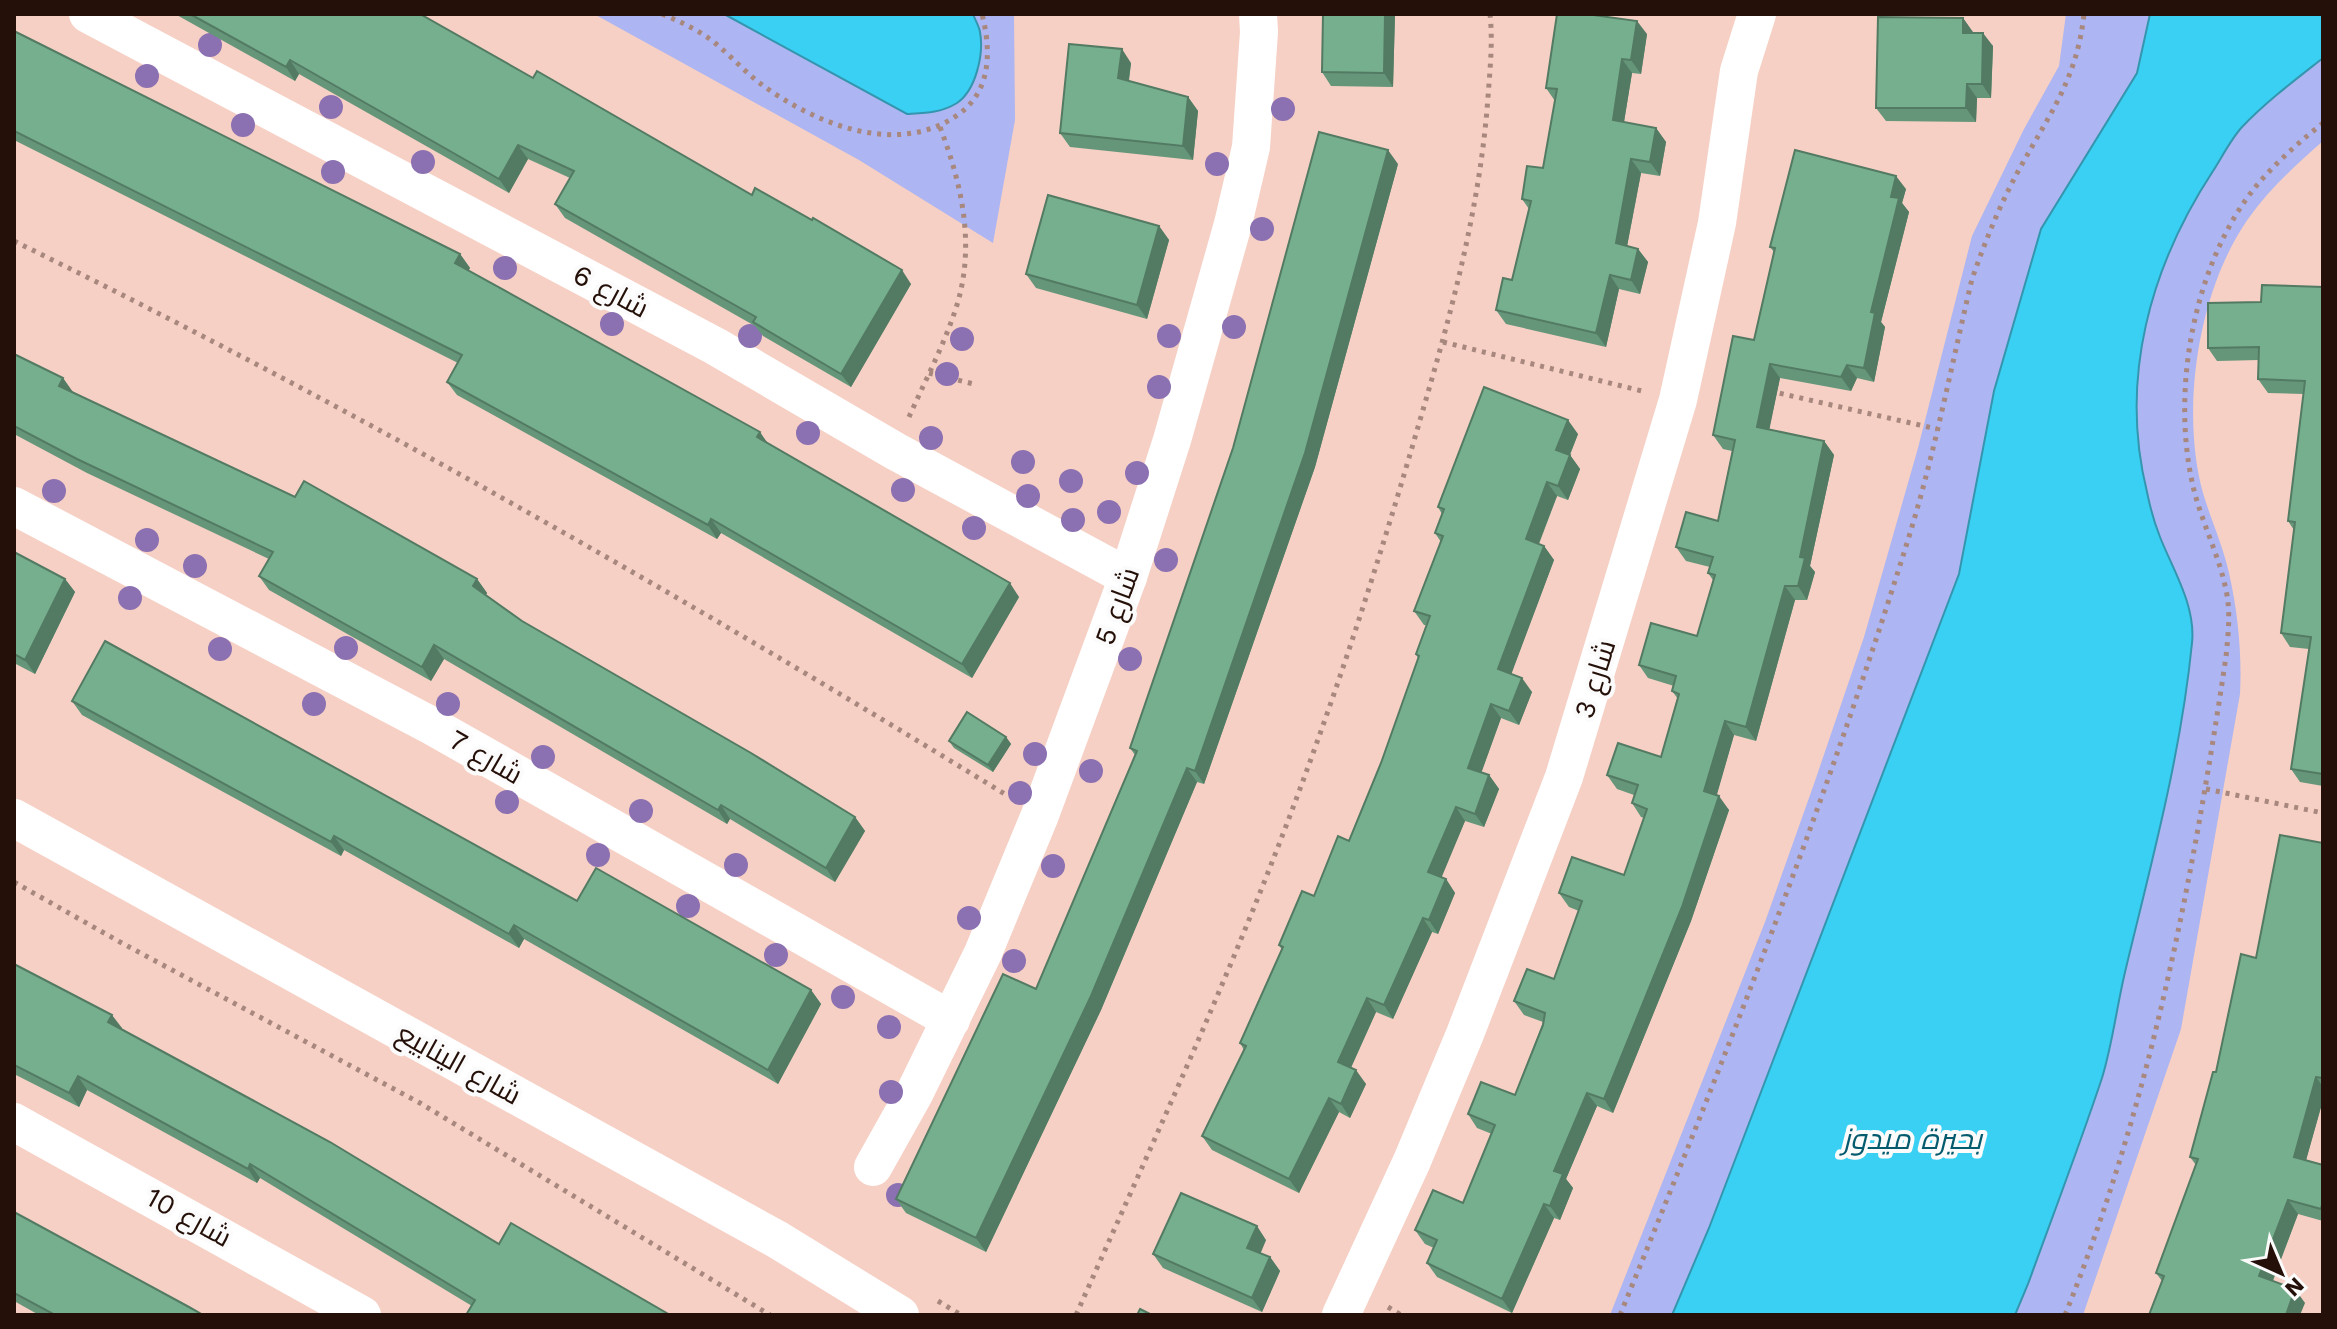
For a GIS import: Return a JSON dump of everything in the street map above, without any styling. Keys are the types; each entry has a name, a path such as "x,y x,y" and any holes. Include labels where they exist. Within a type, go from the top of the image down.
{"street":[{"name":"شارع 6","path":"88,14 715,346 895,451 1128,577"},
{"name":"شارع 5","path":"873,1167 983,953 1040,815 1128,577 1172,440 1233,224 1251,147 1258,14"},
{"name":"شارع 3","path":"1341,1315 1412,1161 1517,906 1564,777 1678,400 1717,223 1739,71 1757,14"},
{"name":"شارع 7","path":"14,506 432,726 951,1020"},
{"name":"شارع الينابيع","path":"14,818 778,1240 900,1315"},
{"name":"شارع 10","path":"14,1122 362,1315"}],"path":[{"path":"662,14 687,24 713,41 760,83 787,101 836,124 877,134 909,134 940,127 962,112 979,91 988,67 988,39 982,14"},
{"path":"1076,1315 1208,1017 1276,852 1337,684 1393,514 1443,342 1468,241 1485,139 1492,36 1490,14"},
{"path":"1620,1315 1734,1037 1782,910 1908,541 1981,253 2002,202 2061,98 2073,68 2084,14"},
{"path":"2065,1315 2117,1170 2153,1044 2183,917 2206,789 2229,624 2226,590 2203,522 2186,445 2184,406 2188,361 2209,272 2230,227 2252,192 2280,160 2323,123"},
{"path":"895,451 956,308 964,273 966,237 963,200 940,127"},
{"path":"14,241 236,352 454,470 763,647 1040,815"},
{"path":"1443,342 1678,400"},
{"path":"928,372 974,384"},
{"path":"1759,389 1937,429"},
{"path":"2206,789 2323,813"},
{"path":"14,882 420,1103 770,1315"}],"shaded area":[{"path":"594,14 724,14 907,114 945,109 957,103 969,90 981,51 980,32 973,14 1014,14 1015,120 993,243 859,160"},
{"name":"بحيرة ميدوز","path":"2066,14 2323,14 2323,141 2293,168 2248,219 2217,280 2198,352 2193,425 2196,460 2232,588 2240,649 2240,694 2181,1029 2083,1315 1610,1315 1765,922 1815,781 1864,637 1918,448 1972,236 2024,129 2059,66"}],"water":[{"path":"724,14 973,14 980,32 979,61 974,81 957,103 939,111 907,114"},
{"name":"بحيرة ميدوز","path":"2150,14 2323,14 2323,58 2261,108 2230,143 2172,246 2146,325 2139,366 2139,450 2154,520 2191,615 2192,643 2187,684 2165,807 2106,1064 2028,1284 2015,1315 1672,1315 1709,1228 1959,574 1994,391 2041,229 2137,73"}],"building":[{"path":"190,14 420,14 533,78 537,71 752,195 755,188 902,270 841,374 753,322 756,317 555,204 574,171 518,145 499,179 290,60 286,67"},
{"path":"1323,14 1385,14 1384,73 1322,72"},
{"path":"1557,14 1586,14 1637,21 1631,60 1622,59 1613,120 1656,128 1650,162 1631,159 1616,243 1638,249 1631,280 1610,275 1596,333 1496,310 1503,278 1512,280 1531,201 1522,199 1527,166 1543,168 1557,89 1546,88"},
{"path":"1878,17 1963,18 1963,33 1983,33 1982,84 1967,84 1966,108 1876,108"},
{"path":"14,31 460,254 455,263 760,432 757,437 1010,583 962,664 711,519 708,525 447,382 462,355 14,131"},
{"path":"1069,44 1122,49 1118,78 1188,97 1183,146 1060,133"},
{"path":"1319,132 1388,150 1305,453 1195,771 1187,768 1091,996 976,1238 896,1199 1003,974 1036,989 1137,751 1130,748 1233,448"},
{"path":"1795,150 1896,176 1891,197 1899,198 1871,312 1875,313 1864,368 1847,365 1841,377 1770,364 1757,427 1824,441 1800,557 1805,558 1798,586 1785,586 1746,727 1725,721 1704,791 1719,796 1682,907 1604,1099 1587,1093 1554,1171 1563,1174 1550,1206 1544,1204 1502,1299 1427,1263 1437,1240 1415,1230 1433,1190 1463,1203 1495,1125 1468,1114 1481,1082 1515,1095 1545,1013 1514,1001 1527,969 1554,979 1582,901 1559,893 1572,857 1624,875 1647,809 1632,803 1638,785 1607,775 1618,743 1661,757 1679,694 1672,691 1676,676 1639,665 1651,623 1697,636 1715,575 1708,573 1713,557 1676,547 1686,512 1718,521 1735,440 1713,435 1733,336 1754,340 1775,248 1770,247"},
{"path":"1048,195 1159,226 1137,305 1026,274"},
{"path":"2262,285 2323,287 2323,774 2291,769 2311,637 2281,633 2295,522 2288,521 2305,381 2258,379 2259,347 2208,348 2208,303 2261,302"},
{"path":"14,354 63,378 59,386 295,497 304,481 477,579 473,586 522,621 751,753 855,817 826,868 721,805 718,810 434,645 422,667 259,576 273,552 14,426"},
{"path":"1484,387 1568,420 1556,450 1570,455 1558,486 1547,482 1526,539 1544,546 1498,669 1522,678 1509,711 1491,704 1468,768 1489,775 1475,814 1456,807 1428,872 1446,879 1429,920 1423,918 1384,1005 1367,998 1338,1062 1356,1070 1341,1104 1329,1098 1289,1179 1202,1136 1246,1046 1240,1043 1283,947 1279,945 1302,891 1314,896 1338,836 1349,841 1381,763 1430,616 1414,611 1443,536 1435,533 1444,509 1438,507"},
{"path":"14,552 65,579 25,660 14,654"},
{"path":"105,641 577,901 596,868 811,990 768,1070 514,925 509,934 334,836 331,842 72,701"},
{"path":"967,712 1006,737 988,765 949,741"},
{"path":"2280,835 2323,843 2323,1078 2316,1077 2294,1157 2323,1165 2321,1209 2288,1200 2259,1276 2295,1289 2286,1315 2149,1315 2164,1276 2156,1273 2198,1159 2190,1157 2213,1072 2216,1072 2241,954 2256,958"},
{"path":"14,964 112,1015 108,1022 330,1142 499,1244 511,1223 670,1315 466,1315 475,1300 250,1164 248,1169 78,1076 69,1093 14,1065"},
{"path":"1181,1193 1257,1226 1247,1248 1270,1257 1252,1298 1153,1254"},
{"path":"14,1212 203,1315 55,1315 14,1293"},
{"path":"1140,1309 1152,1315 1137,1315"}]}
